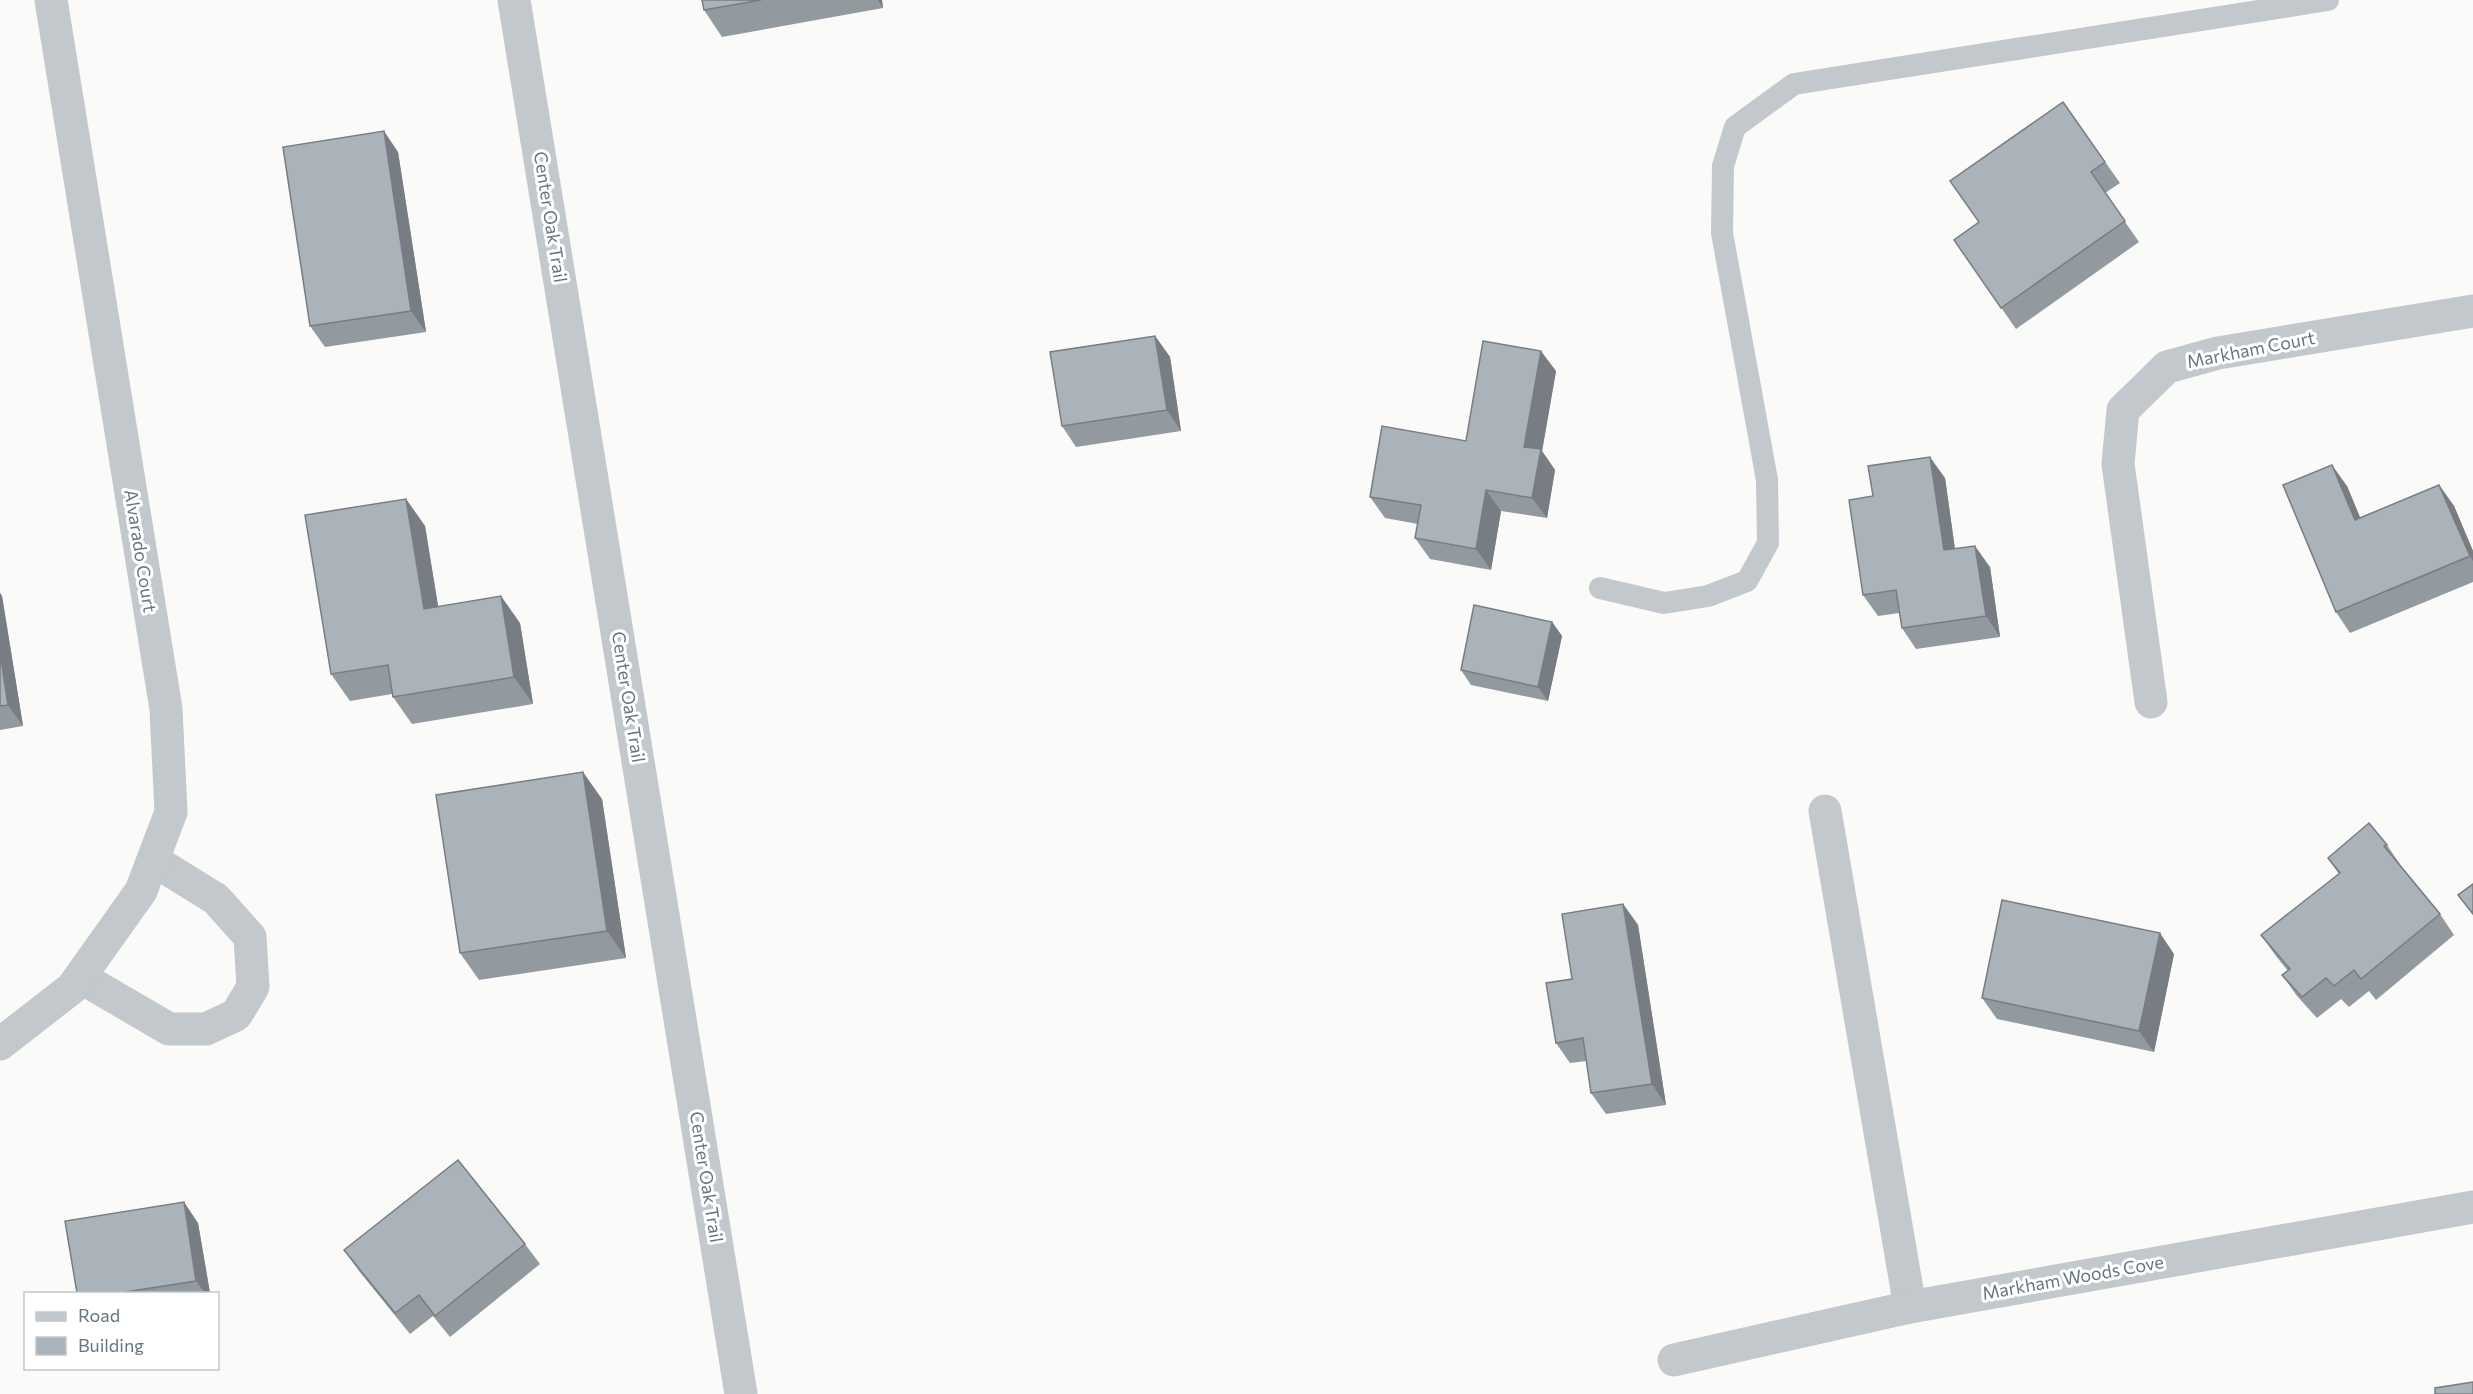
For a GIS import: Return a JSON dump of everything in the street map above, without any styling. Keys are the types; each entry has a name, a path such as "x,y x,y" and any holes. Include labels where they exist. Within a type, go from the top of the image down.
{"street":[{"name":"Alvarado Court","path":"0,1044 72,988 141,891 171,812 166,709 51,0"},
{"name":"Center Oak Trail","path":"514,0 741,1394"},
{"name":"Markham Court","path":"2151,702 2118,464 2123,410 2167,367 2218,353 2473,311"},
{"path":"1825,811 1910,1307"},
{"path":"80,977 169,1029 206,1029 236,1015 253,987 250,937 216,899 153,860"},
{"name":"Markham Woods Cove","path":"1674,1360 1910,1307 2473,1207"}],"lane":[{"path":"1600,588 1664,603 1708,596 1747,581 1768,543 1767,480 1722,233 1723,166 1735,127 1794,84 2328,0"}],"building":[{"path":"702,0 761,0 704,10"},
{"path":"2063,102 2105,162 2091,172 2125,221 2001,308 1954,240 1979,222 1950,181"},
{"path":"384,131 411,311 310,326 283,147"},
{"path":"1155,336 1167,410 1062,426 1050,352"},
{"path":"1483,341 1541,351 1524,447 1541,449 1532,498 1486,490 1476,549 1415,538 1421,505 1370,497 1382,426 1466,441"},
{"path":"1930,457 1944,550 1975,546 1986,616 1902,628 1896,590 1863,595 1849,500 1873,496 1868,466"},
{"path":"2332,465 2355,520 2439,485 2470,556 2336,612 2283,485"},
{"path":"406,499 424,609 501,596 514,677 393,697 388,665 331,674 305,515"},
{"path":"1474,605 1552,622 1538,687 1461,670"},
{"path":"0,653 8,705 0,706"},
{"path":"583,772 607,931 460,953 436,795"},
{"path":"2369,823 2387,845 2384,846 2440,914 2361,979 2354,970 2334,986 2326,978 2302,997 2282,975 2290,969 2261,935 2340,873 2328,858"},
{"path":"2473,884 2473,914 2458,895"},
{"path":"2002,900 2160,933 2139,1031 1982,998"},
{"path":"1623,904 1652,1084 1591,1093 1583,1038 1556,1043 1546,983 1572,979 1562,914"},
{"path":"458,1160 525,1244 435,1316 419,1295 395,1313 344,1250"},
{"path":"184,1202 196,1281 125,1292 77,1292 65,1221"},
{"path":"2473,1382 2473,1394 2435,1394 2435,1388"}]}
